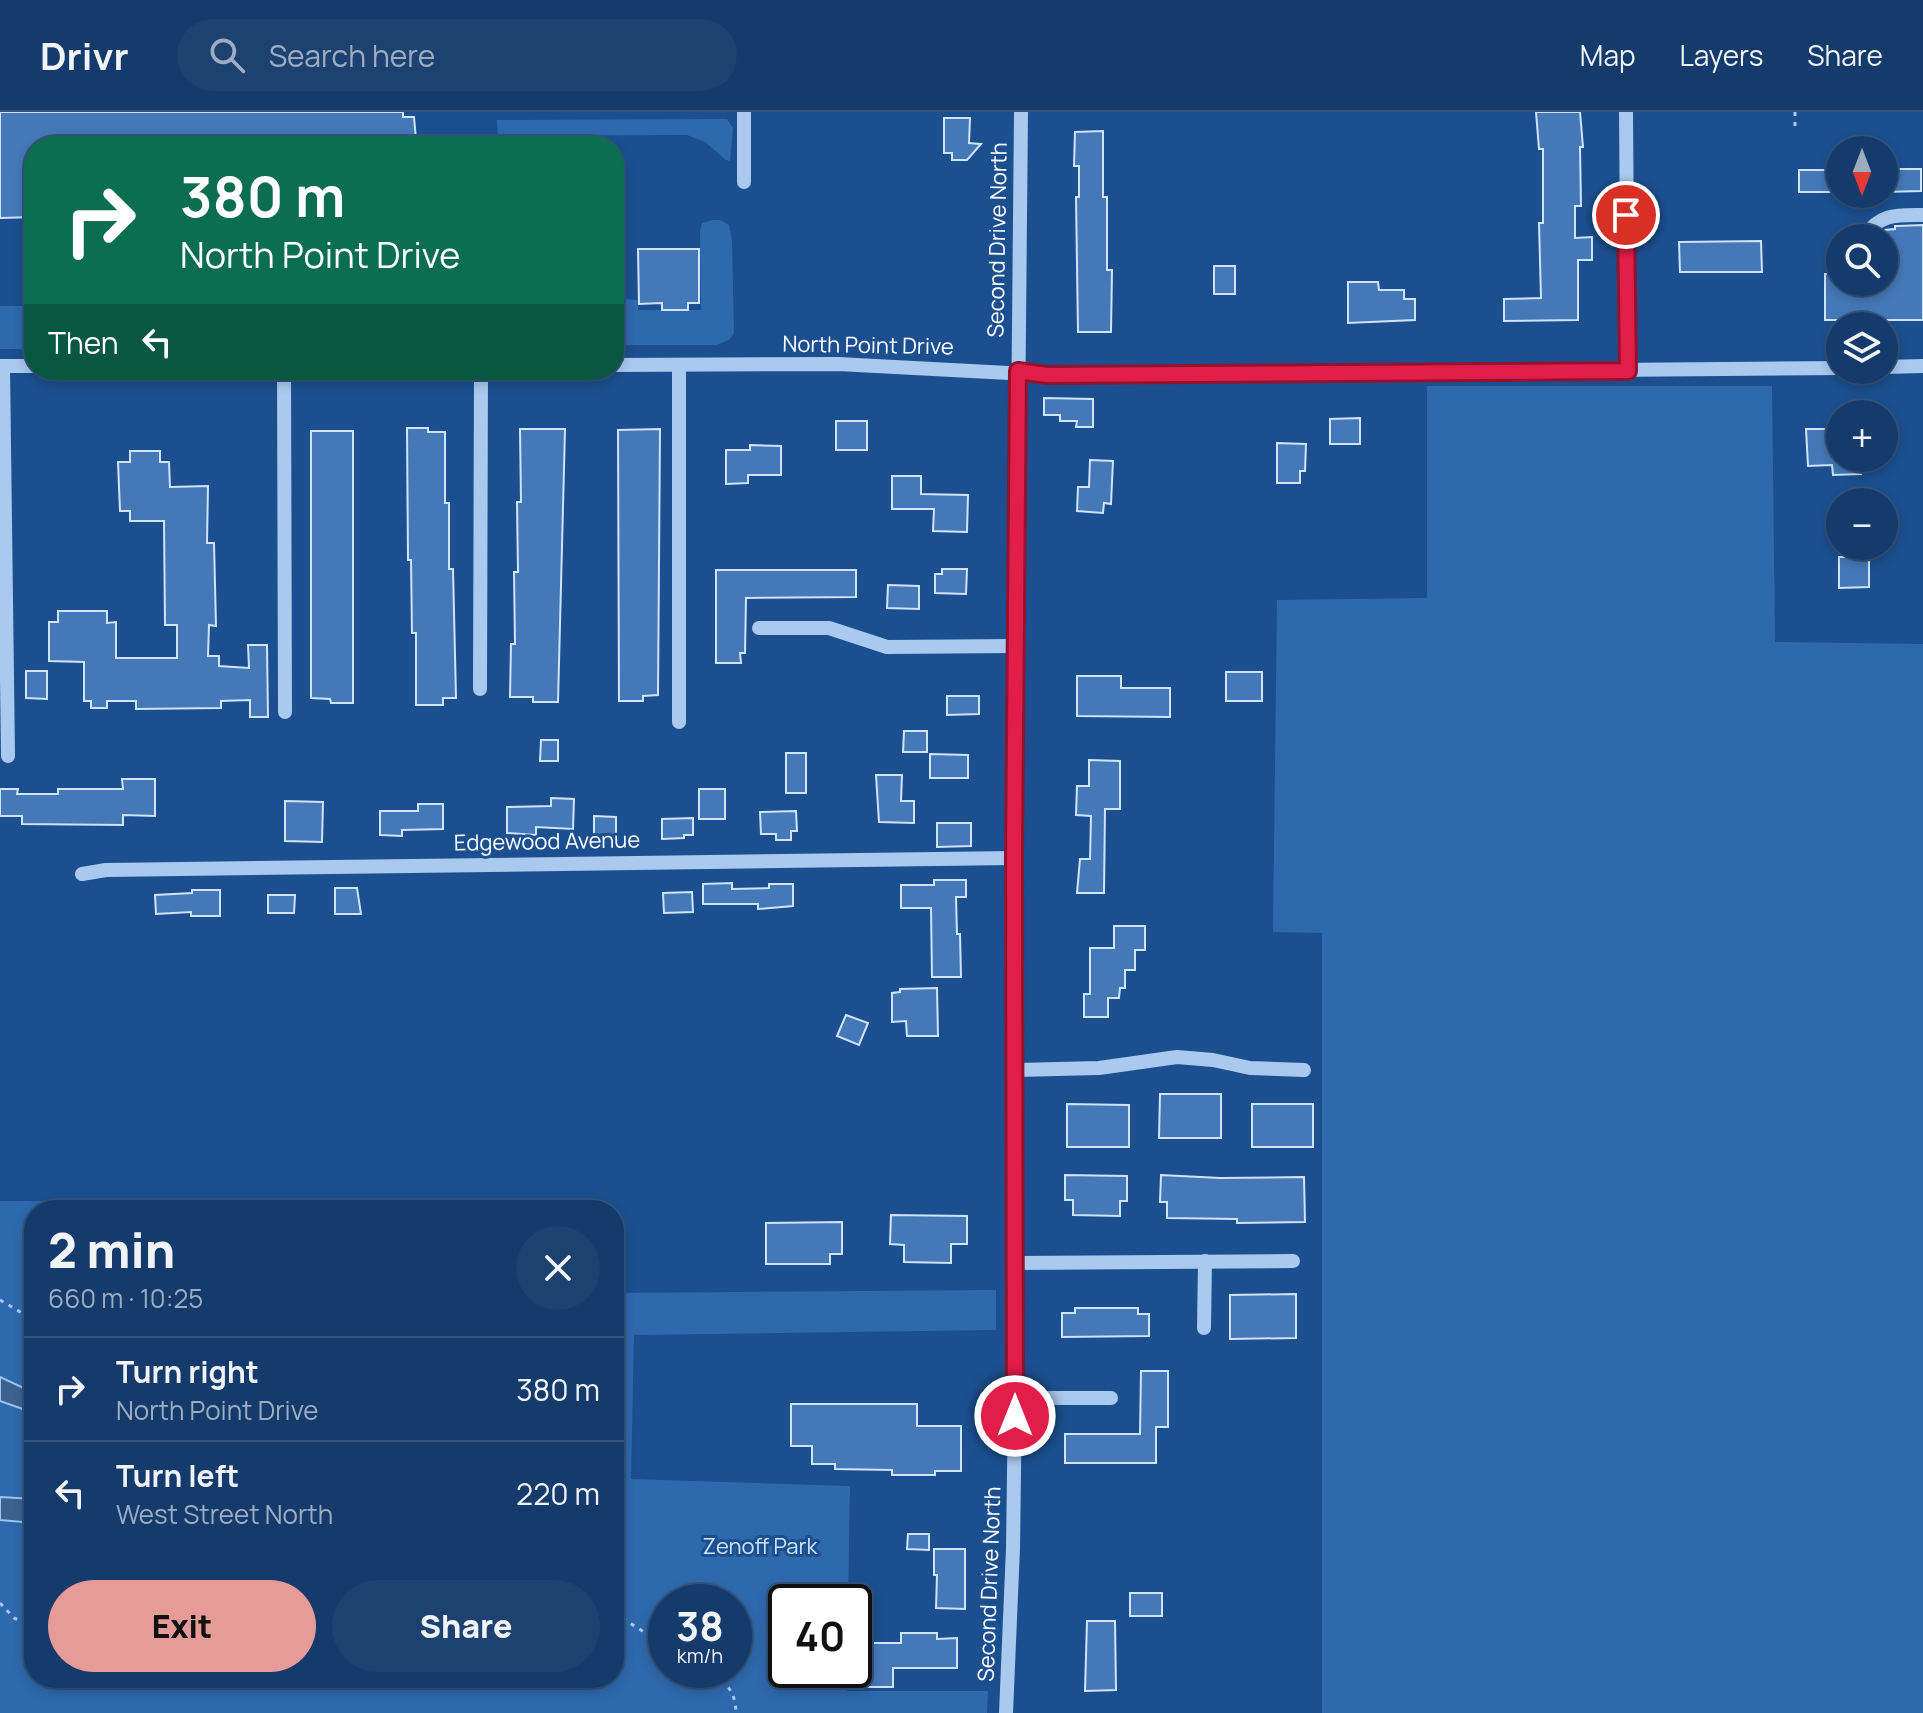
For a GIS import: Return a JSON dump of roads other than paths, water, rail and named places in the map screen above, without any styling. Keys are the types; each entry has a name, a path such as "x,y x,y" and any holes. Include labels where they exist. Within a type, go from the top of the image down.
{"street":[{"path":"744,112 744,182"},
{"name":"Second Drive North","path":"1006,1713 1015,1398 1014,858 1021,112"},
{"path":"1626,112 1628,371"},
{"path":"1875,224 1889,215 1923,215"},
{"name":"North Point Drive","path":"624,365 838,364 1062,375 1826,368"},
{"path":"679,365 679,722"},
{"path":"8,756 2,366 24,366"},
{"path":"1898,367 1923,366"},
{"path":"284,380 285,712"},
{"path":"480,689 481,380"},
{"path":"759,628 829,628 887,647 1015,646"},
{"name":"Edgewood Avenue","path":"82,874 106,870 1014,858"},
{"path":"1014,1070 1099,1068 1177,1057 1250,1068 1304,1070"},
{"path":"1204,1328 1205,1261"},
{"path":"1014,1263 1293,1261"},
{"path":"1015,1398 1111,1398"}],"park label":[{"name":"Zenoff Park","path":"760,1546"}]}
